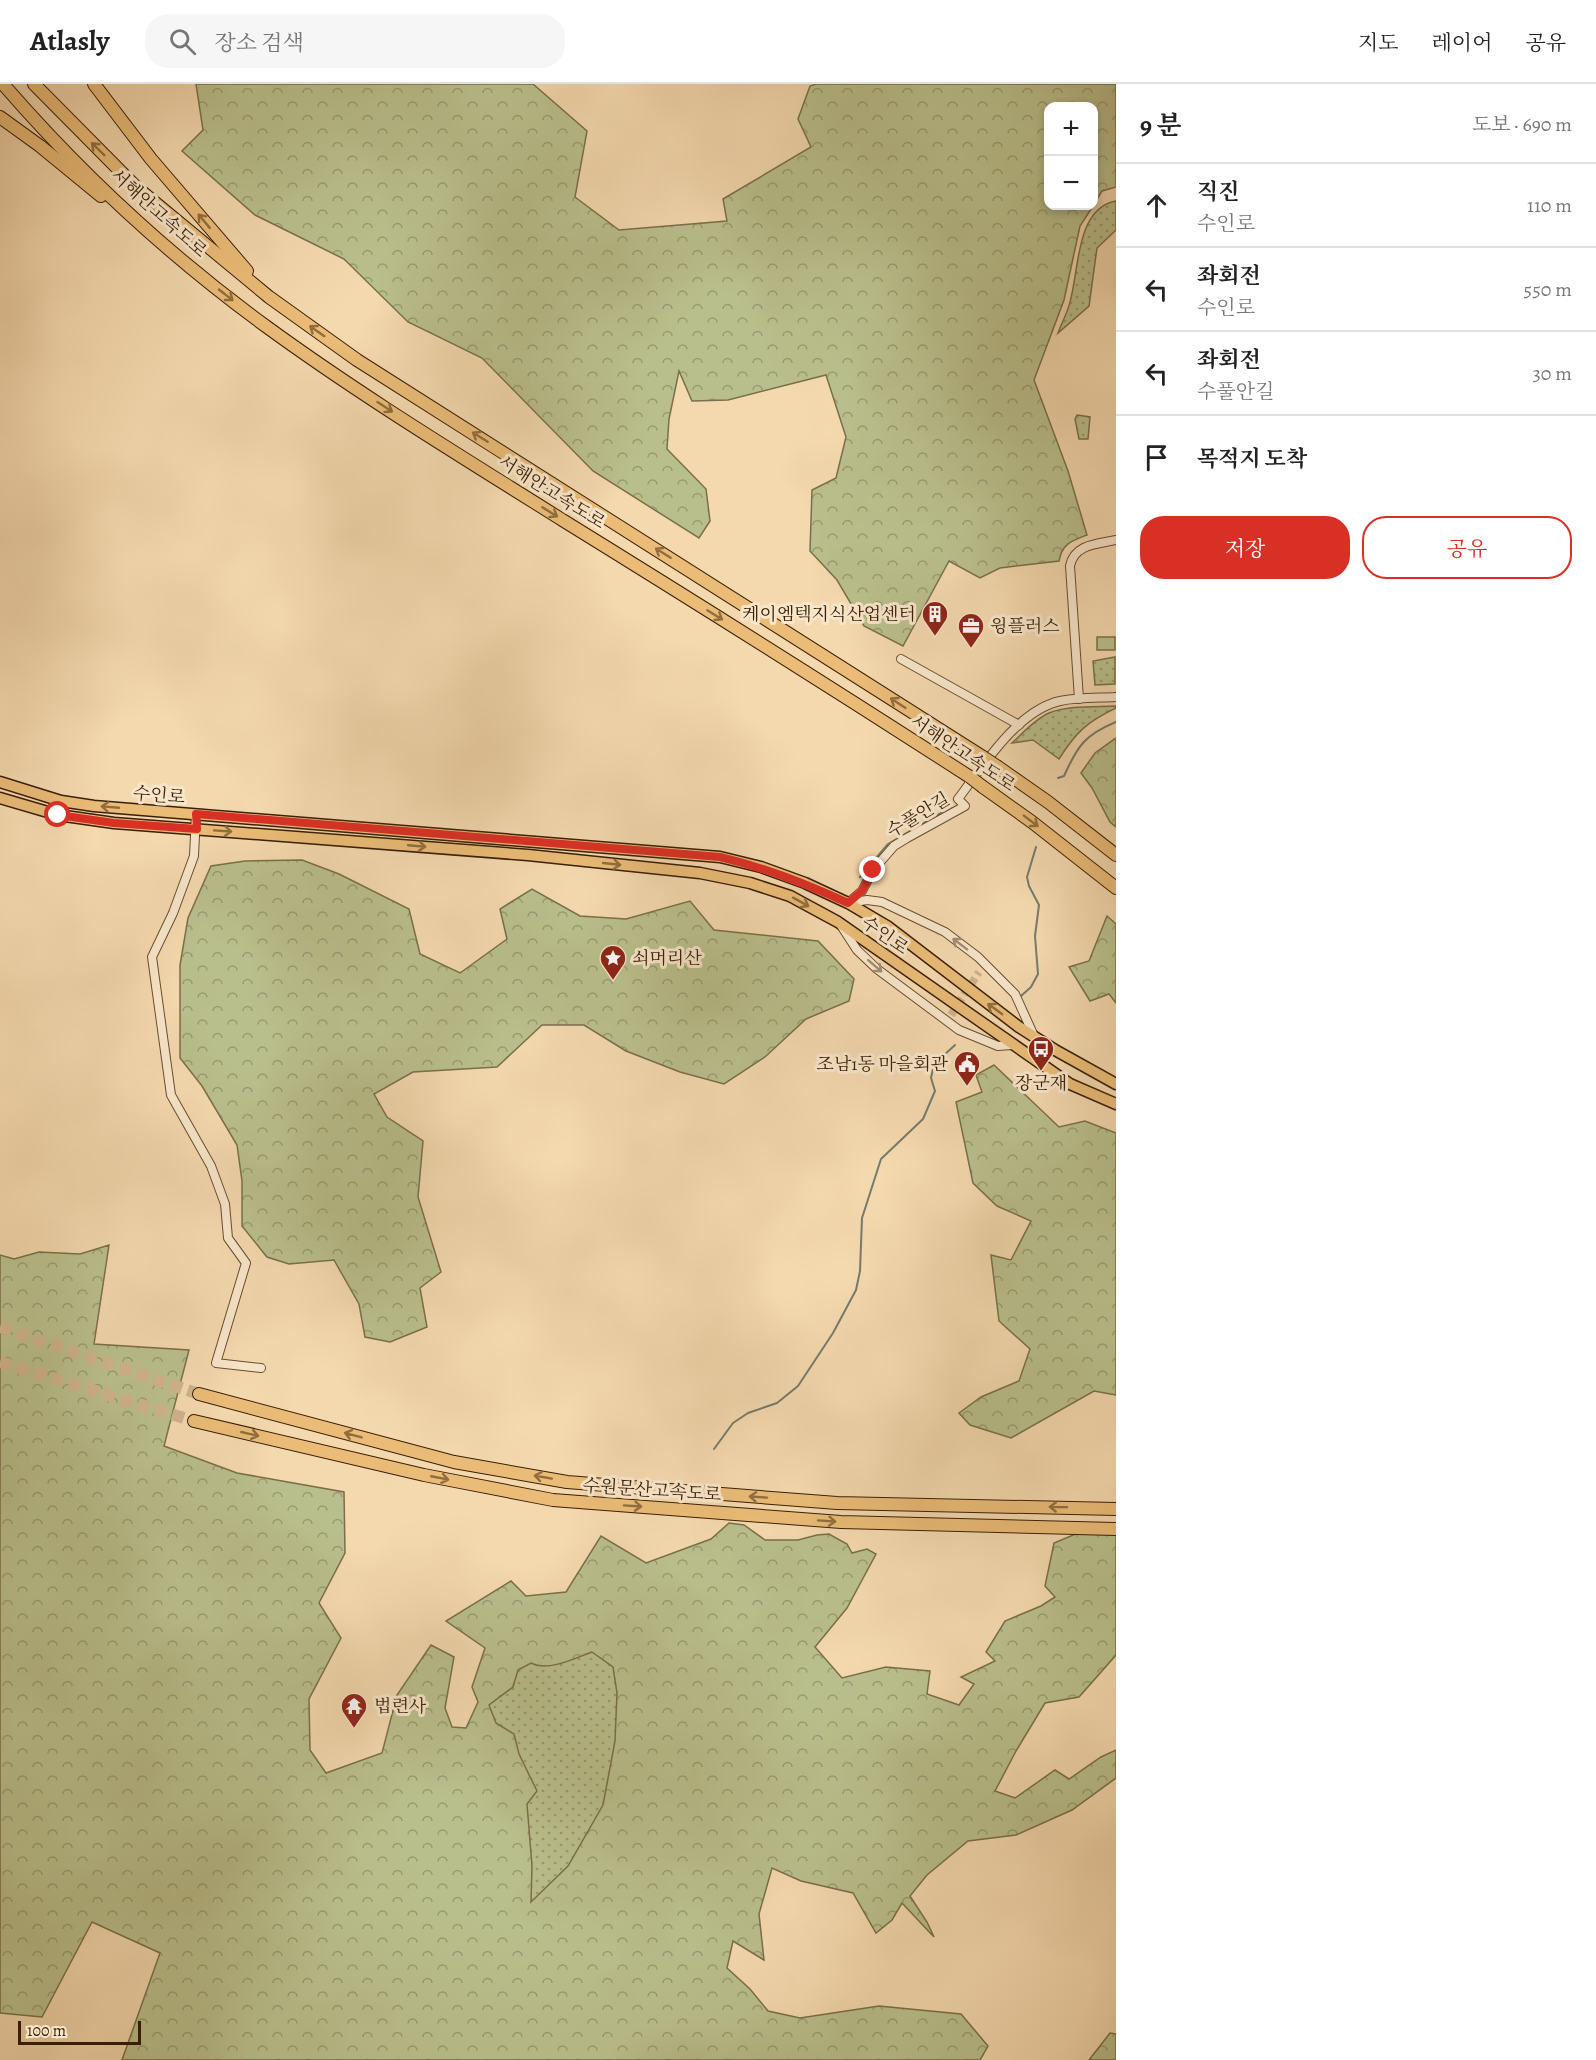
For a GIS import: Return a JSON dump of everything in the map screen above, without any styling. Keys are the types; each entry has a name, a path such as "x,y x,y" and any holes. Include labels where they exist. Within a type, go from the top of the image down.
{"highway":[{"name":"서해안고속도로","path":"3,84 31,117 97,183 180,258 266,326 357,389 822,681 970,777 1116,888"},
{"name":"서해안고속도로","path":"34,84 136,187 269,297 357,360 983,757 1048,802 1116,855"},
{"path":"94,84 151,159 269,297"},
{"path":"0,117 40,146 180,258"},
{"name":"수원문산고속도로","path":"199,1394 454,1462 567,1482 837,1503 1116,1509"},
{"name":"수원문산고속도로","path":"194,1420 424,1475 554,1500 841,1522 1116,1529"}],"main road":[{"name":"수인로","path":"0,782 61,801 94,806 720,857 761,867 806,883 848,903 887,926 1034,1037 1094,1073 1116,1083"},
{"name":"수인로","path":"0,798 69,817 114,823 528,855 700,873 750,883 790,896 838,922 1070,1084 1116,1104"}],"street":[{"path":"1079,699 1071,560 1076,552 1083,548 1116,540"},
{"path":"901,659 1019,725"},
{"name":"수풀안길","path":"848,903 862,891 873,870 894,846 965,806 958,799 1006,738 1042,707 1059,701 1116,697"},
{"path":"196,814 194,856 173,913 152,957 171,1095 211,1166 225,1204 228,1238 246,1263 216,1363 261,1368"},
{"path":"848,903 867,900 882,902 945,932 985,964 1015,994 1034,1037"},
{"path":"838,922 857,950 877,969 949,1018 959,1030 999,1046 1012,1045"},
{"path":"979,972 985,964"}],"green space":[{"path":"196,84 533,84 587,131 575,197 619,230 727,221 723,199 811,147 798,119 810,86 816,84 1116,84 1116,187 1102,191 1098,198 1098,102 1044,102 1044,210 1090,210 1080,226 1064,300 1034,380 1068,471 1087,535 1068,544 1062,551 1059,561 1000,568 980,578 949,561 903,646 864,626 837,580 810,551 812,490 836,478 846,437 826,375 728,400 692,401 679,371 669,419 667,449 706,489 710,521 699,538 593,471 482,358 408,322 344,259 255,215 182,151 203,130"},
{"path":"1116,201 1116,230 1097,248 1089,306 1058,333 1070,302 1078,255 1087,226 1103,206"},
{"path":"1077,415 1090,417 1088,439 1079,439 1075,419"},
{"path":"1097,637 1115,637 1115,650 1097,650"},
{"path":"1115,657 1115,684 1095,685 1093,661"},
{"path":"1116,706 1083,729 1059,759 1033,740 1012,743 1034,722 1057,710"},
{"path":"1116,738 1116,827 1110,822 1092,788 1081,773 1095,753"},
{"path":"302,860 339,874 409,909 420,954 460,973 507,939 500,909 532,889 580,916 626,919 690,901 714,930 818,941 854,979 849,1001 806,1019 765,1057 724,1084 680,1072 626,1051 584,1025 542,1025 497,1067 413,1072 374,1094 387,1117 423,1141 418,1197 441,1272 420,1288 427,1327 390,1342 365,1337 359,1304 334,1260 289,1264 267,1257 242,1226 242,1181 237,1145 202,1086 180,1058 180,965 188,918 211,866 245,861"},
{"path":"1107,916 1116,924 1116,1003 1109,994 1090,1001 1069,967 1089,961"},
{"path":"994,1065 1059,1127 1085,1121 1116,1133 1116,1395 1094,1391 1011,1438 970,1425 959,1413 981,1397 1019,1381 1030,1349 999,1321 991,1255 1011,1260 1031,1221 997,1206 973,1183 956,1102 982,1092 976,1075"},
{"path":"109,1245 94,1344 189,1350 164,1446 237,1473 344,1492 345,1553 319,1603 341,1638 309,1699 310,1750 326,1773 382,1753 397,1695 431,1645 454,1657 445,1708 452,1727 466,1728 478,1702 472,1687 485,1648 446,1621 511,1581 526,1596 566,1592 601,1536 646,1563 711,1539 729,1523 744,1525 765,1540 798,1540 829,1534 847,1544 852,1553 867,1549 876,1554 847,1608 815,1647 842,1678 886,1667 930,1671 927,1694 959,1705 974,1684 961,1677 995,1661 986,1652 1005,1621 1041,1606 1055,1597 1045,1586 1054,1543 1097,1525 1116,1529 1116,1655 1079,1697 1045,1703 995,1791 1015,1798 1055,1770 1069,1779 1101,1757 1116,1750 1116,1778 1072,1810 1016,1835 968,1841 927,1875 910,1896 934,1937 902,1903 892,1920 876,1933 853,1893 801,1881 772,1868 759,1914 764,1960 733,1941 727,1968 750,1989 768,2011 800,2018 879,2006 961,2014 988,2046 980,2060 122,2060 160,1953 92,1922 42,2017 0,2013 0,1255 14,1259 39,1252 80,1254"},
{"path":"592,1652 613,1667 617,1693 615,1741 603,1805 568,1866 531,1902 532,1866 527,1804 537,1791 519,1754 514,1734 496,1723 489,1705 513,1687 518,1670 531,1663 554,1665"},
{"path":"1110,2033 1116,2034 1116,2060 1089,2060"}],"waterway":[{"path":"1058,778 1064,776 1084,742 1116,722"},
{"path":"860,877 888,844 951,807"},
{"path":"1021,996 1031,987 1038,974 1035,936 1039,905 1027,877 1036,847"},
{"path":"714,1449 733,1423 748,1413 777,1403 798,1386 833,1333 856,1290 860,1271 862,1218 881,1159 923,1119 935,1091 931,1078 933,1069 955,1045"}],"tunnel":[{"path":"951,1015 979,972"},
{"path":"0,1327 199,1394"},
{"path":"0,1362 194,1421"}],"place":[{"name":"케이엠텍지식산업센터","path":"935,637"},
{"name":"윙플러스","path":"971,649"},
{"name":"쇠머리산","path":"613,981"},
{"name":"장군재","path":"1041,1072"},
{"name":"조남1동 마을회관","path":"967,1087"},
{"name":"법련사","path":"354,1729"}],"route":[{"path":"58,815 114,823 197,829 196,814 720,857 761,867 806,883 848,903 862,891 873,870"}]}
